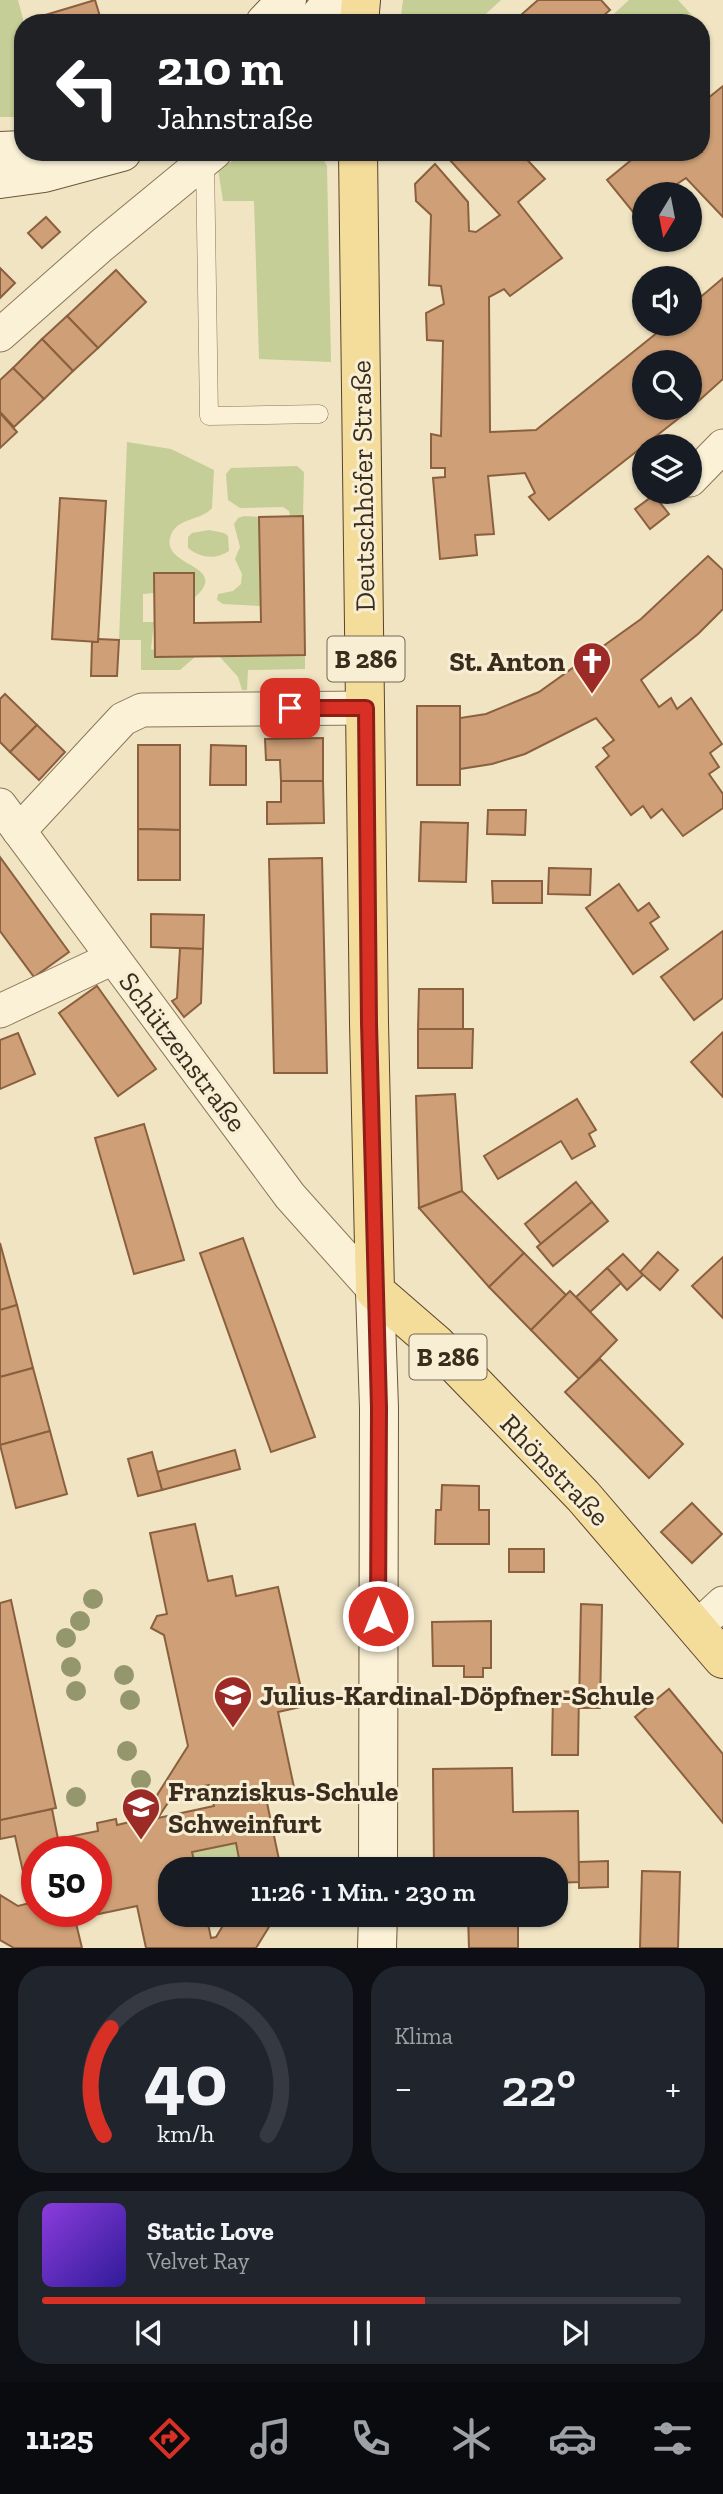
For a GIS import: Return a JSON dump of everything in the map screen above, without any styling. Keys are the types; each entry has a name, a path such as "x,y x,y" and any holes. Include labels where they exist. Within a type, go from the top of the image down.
{"main road":[{"path":"274,14 287,0"},
{"path":"322,14 333,0"},
{"path":"0,179 44,173 89,161"},
{"name":"Deutschhöfer Straße","path":"358,161 369,1023 379,1408 378,1857"},
{"name":"Rhönstraße","path":"375,1291 435,1343 583,1496 710,1615 723,1659"},
{"path":"377,1948 378,1927"}],"street":[{"path":"0,335 111,237 204,161"},
{"path":"702,468 723,446"},
{"path":"10,818 122,719 142,710 366,708"},
{"name":"Schützenstraße","path":"10,818 290,1196 375,1291"},
{"path":"0,1011 113,958"}],"lane":[{"path":"210,161 209,416 319,414"}],"green space":[{"path":"0,0 18,0 22,14 14,14 14,117 0,117"},
{"path":"403,0 501,0 486,14 401,14"},
{"path":"629,0 678,0 691,14 614,14"},
{"path":"233,161 324,161 327,166 331,362 259,359 254,201 223,201 218,169"},
{"path":"127,442 171,449 214,470 212,508 174,529 170,546 175,554 205,578 204,587 194,598 193,573 154,573 154,593 143,594 143,622 154,622 151,649 155,650 155,657 195,657 180,670 141,670 141,640 119,640"},
{"path":"297,466 304,472 303,516 290,516 289,511 283,507 240,508 228,500 226,474 231,468"},
{"path":"259,517 260,606 223,604 217,600 218,594 233,591 241,584 242,574 235,559 240,547 234,524 238,518"},
{"path":"209,530 228,536 229,551 208,557 188,548 188,537 192,533"},
{"path":"305,655 305,669 248,670 247,690 242,690 238,677 220,657"},
{"path":"236,1843 239,1857 193,1857 192,1852"}],"building":[{"path":"95,0 99,14 49,14"},
{"path":"538,0 601,0 610,10 605,14 522,14"},
{"path":"723,86 723,217 702,195 702,182 690,182 686,178 680,182 632,182 632,211 607,180 630,161 710,161 710,97"},
{"path":"451,161 528,161 545,179 518,202 562,258 510,296 504,289 489,297 490,432 536,430 632,353 632,420 677,420 659,434 632,434 632,455 549,520 529,497 535,493 525,473 488,476 494,534 475,535 477,555 440,559 433,478 445,477 445,468 431,468 431,434 441,436 443,341 427,340 426,313 444,304 441,286 429,285 431,215 416,201 415,184 435,164 468,202 469,231 476,232 500,215"},
{"path":"46,217 60,232 42,248 28,233"},
{"path":"0,268 15,283 0,298"},
{"path":"116,270 146,302 98,348 67,316"},
{"path":"723,278 723,379 702,398 702,350 636,350 653,336 702,336 702,296"},
{"path":"67,316 98,348 73,371 42,339"},
{"path":"42,339 73,371 44,399 13,368"},
{"path":"13,368 44,399 14,427 0,412 0,380"},
{"path":"0,413 17,432 0,448"},
{"path":"60,498 106,501 98,642 52,639"},
{"path":"642,504 661,504 669,514 650,529 635,509"},
{"path":"303,516 305,655 155,657 154,573 194,573 194,623 261,622 259,517"},
{"name":"St. Anton","path":"708,556 723,570 723,609 698,634 641,680 659,707 671,698 677,709 691,698 722,744 710,753 719,767 709,774 723,794 723,808 683,836 662,809 651,818 643,806 631,815 596,767 609,756 603,748 614,740 596,718 525,754 492,764 460,769 460,718 486,714 539,692 641,619"},
{"path":"98,639 119,640 117,676 91,676 92,642 98,642"},
{"path":"5,694 37,725 10,752 0,742 0,699"},
{"path":"417,706 460,706 460,785 417,785"},
{"path":"37,725 65,752 39,780 10,752"},
{"path":"323,738 323,781 281,781 280,760 266,760 265,739"},
{"path":"138,745 180,745 180,830 138,829"},
{"path":"211,745 246,746 246,785 210,785"},
{"path":"281,781 323,781 324,823 267,824 267,802 281,802"},
{"path":"488,810 526,810 525,835 487,834"},
{"path":"421,822 468,823 466,882 419,881"},
{"path":"138,829 180,830 180,880 138,880"},
{"path":"0,857 69,952 34,977 0,931"},
{"path":"322,858 327,1073 274,1073 269,859"},
{"path":"549,868 591,869 590,895 548,894"},
{"path":"492,881 542,881 542,903 493,903"},
{"path":"619,884 638,911 649,903 659,917 650,923 668,949 633,974 586,908"},
{"path":"151,914 204,915 203,949 151,947"},
{"path":"723,931 723,998 694,1020 661,977"},
{"path":"180,948 203,949 201,1003 184,1017 172,1001 177,998"},
{"path":"97,986 156,1069 118,1096 59,1013"},
{"path":"419,989 463,989 463,1029 418,1029"},
{"path":"418,1029 473,1029 472,1068 418,1068"},
{"path":"723,1032 723,1097 691,1062"},
{"path":"18,1033 35,1074 0,1089 0,1040"},
{"path":"455,1094 462,1191 419,1208 416,1096"},
{"path":"577,1099 596,1130 589,1134 595,1146 572,1159 561,1141 498,1179 484,1156"},
{"path":"144,1124 184,1260 134,1274 95,1138"},
{"path":"576,1182 592,1202 541,1244 525,1224"},
{"path":"462,1191 524,1253 489,1287 419,1208"},
{"path":"592,1202 608,1221 553,1266 537,1247"},
{"path":"243,1238 315,1437 271,1452 200,1253"},
{"path":"0,1243 17,1305 0,1310"},
{"path":"658,1252 678,1270 660,1290 640,1272"},
{"path":"524,1253 566,1295 531,1330 489,1287"},
{"path":"623,1254 643,1275 627,1290 607,1268"},
{"path":"723,1257 723,1318 692,1286"},
{"path":"607,1268 621,1283 590,1312 576,1297"},
{"path":"570,1291 617,1340 579,1379 531,1330"},
{"path":"17,1305 33,1368 0,1377 0,1310"},
{"path":"600,1359 683,1444 649,1478 565,1392"},
{"path":"33,1368 50,1431 0,1445 0,1377"},
{"path":"50,1431 67,1494 16,1508 0,1445"},
{"path":"235,1450 240,1469 162,1490 157,1472"},
{"path":"152,1452 162,1490 138,1496 128,1459"},
{"path":"442,1485 479,1486 479,1510 489,1510 489,1544 435,1544 436,1510 441,1510"},
{"path":"692,1503 722,1534 692,1563 661,1532"},
{"name":"Julius-Kardinal-Döpfner-Schule","path":"195,1524 208,1581 232,1576 236,1596 278,1587 305,1706 278,1712 295,1792 266,1798 278,1857 239,1857 236,1843 192,1852 193,1857 158,1857 158,1927 209,1927 211,1938 216,1937 222,1927 269,1927 256,1948 146,1948 137,1906 112,1911 112,1836 73,1836 98,1831 97,1823 116,1819 117,1825 142,1819 188,1746 164,1635 151,1628 157,1616 167,1614 150,1533","holes":["209,1785 214,1806 158,1818 175,1792"]},
{"path":"509,1549 544,1549 544,1572 509,1572"},
{"path":"11,1600 56,1808 0,1820 0,1603"},
{"path":"581,1604 602,1605 600,1708 579,1708"},
{"path":"491,1621 491,1668 483,1668 483,1677 464,1677 464,1666 433,1666 432,1622"},
{"path":"669,1689 723,1754 723,1823 635,1717"},
{"path":"553,1691 579,1692 578,1755 552,1755"},
{"path":"512,1768 513,1812 578,1811 579,1882 568,1882 568,1857 434,1857 433,1769"},
{"name":"Julius-Kardinal-Döpfner-Schule","path":"52,1809 57,1836 21,1836 21,1863 15,1836 0,1839 0,1820"},
{"path":"608,1861 608,1887 579,1888 579,1862"},
{"path":"642,1871 680,1872 678,1948 640,1948"},
{"name":"Julius-Kardinal-Döpfner-Schule","path":"0,1895 21,1905 21,1927 77,1927 82,1948 14,1948 0,1940"},
{"path":"468,1927 518,1927 518,1948 469,1948"}],"place":[{"name":"St. Anton","path":"592,695"},
{"name":"Julius-Kardinal-Döpfner-Schule","path":"233,1729"},
{"name":"Franziskus-Schule Schweinfurt","path":"141,1841"}],"route":[{"path":"290,708 366,708 369,1023 379,1408 378,1616"}]}
